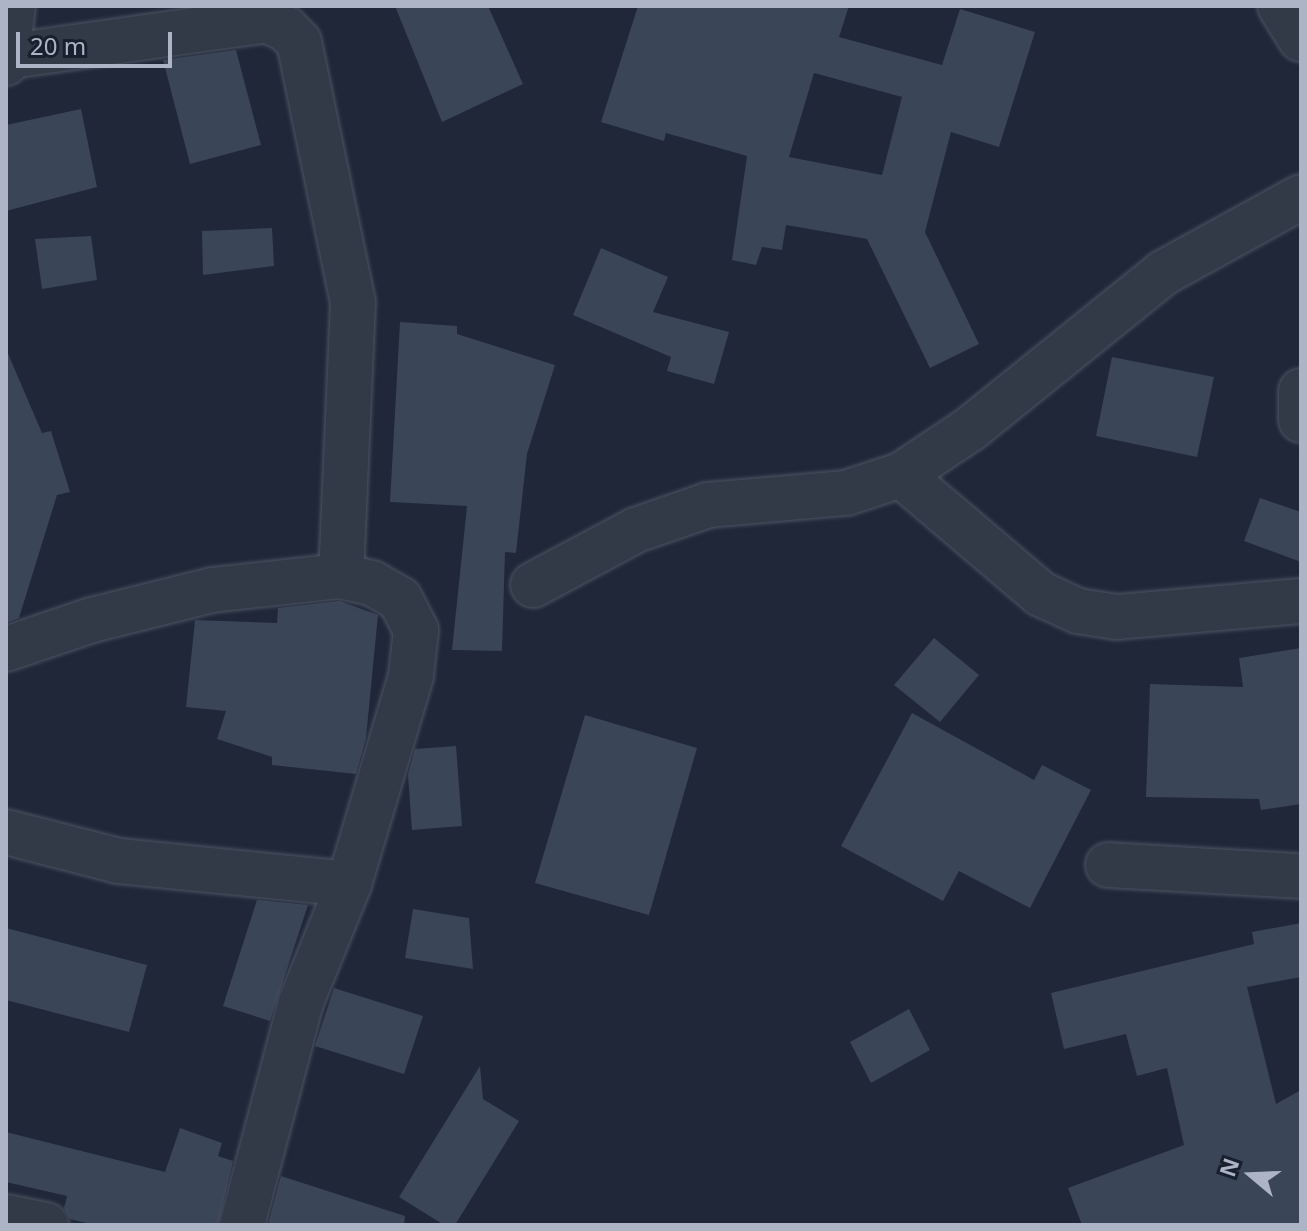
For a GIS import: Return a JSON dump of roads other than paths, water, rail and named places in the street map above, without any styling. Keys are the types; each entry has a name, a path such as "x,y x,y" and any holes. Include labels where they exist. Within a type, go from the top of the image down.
{"street":[{"path":"13,6 8,59 266,20 286,29 299,42 353,302 341,576"},
{"path":"1280,6 1301,39"},
{"path":"533,585 636,530 708,505 846,493 901,475 970,429 1163,273 1301,197"},
{"path":"1301,391 1301,420"},
{"path":"901,475 1041,594 1078,611 1117,617 1301,601"},
{"path":"6,649 92,620 212,590 341,576 372,583 400,599 416,630 411,676 349,884 301,1002 242,1225"},
{"path":"6,832 119,861 349,884"},
{"path":"1108,865 1301,876"},
{"path":"6,1217 46,1225"}]}
